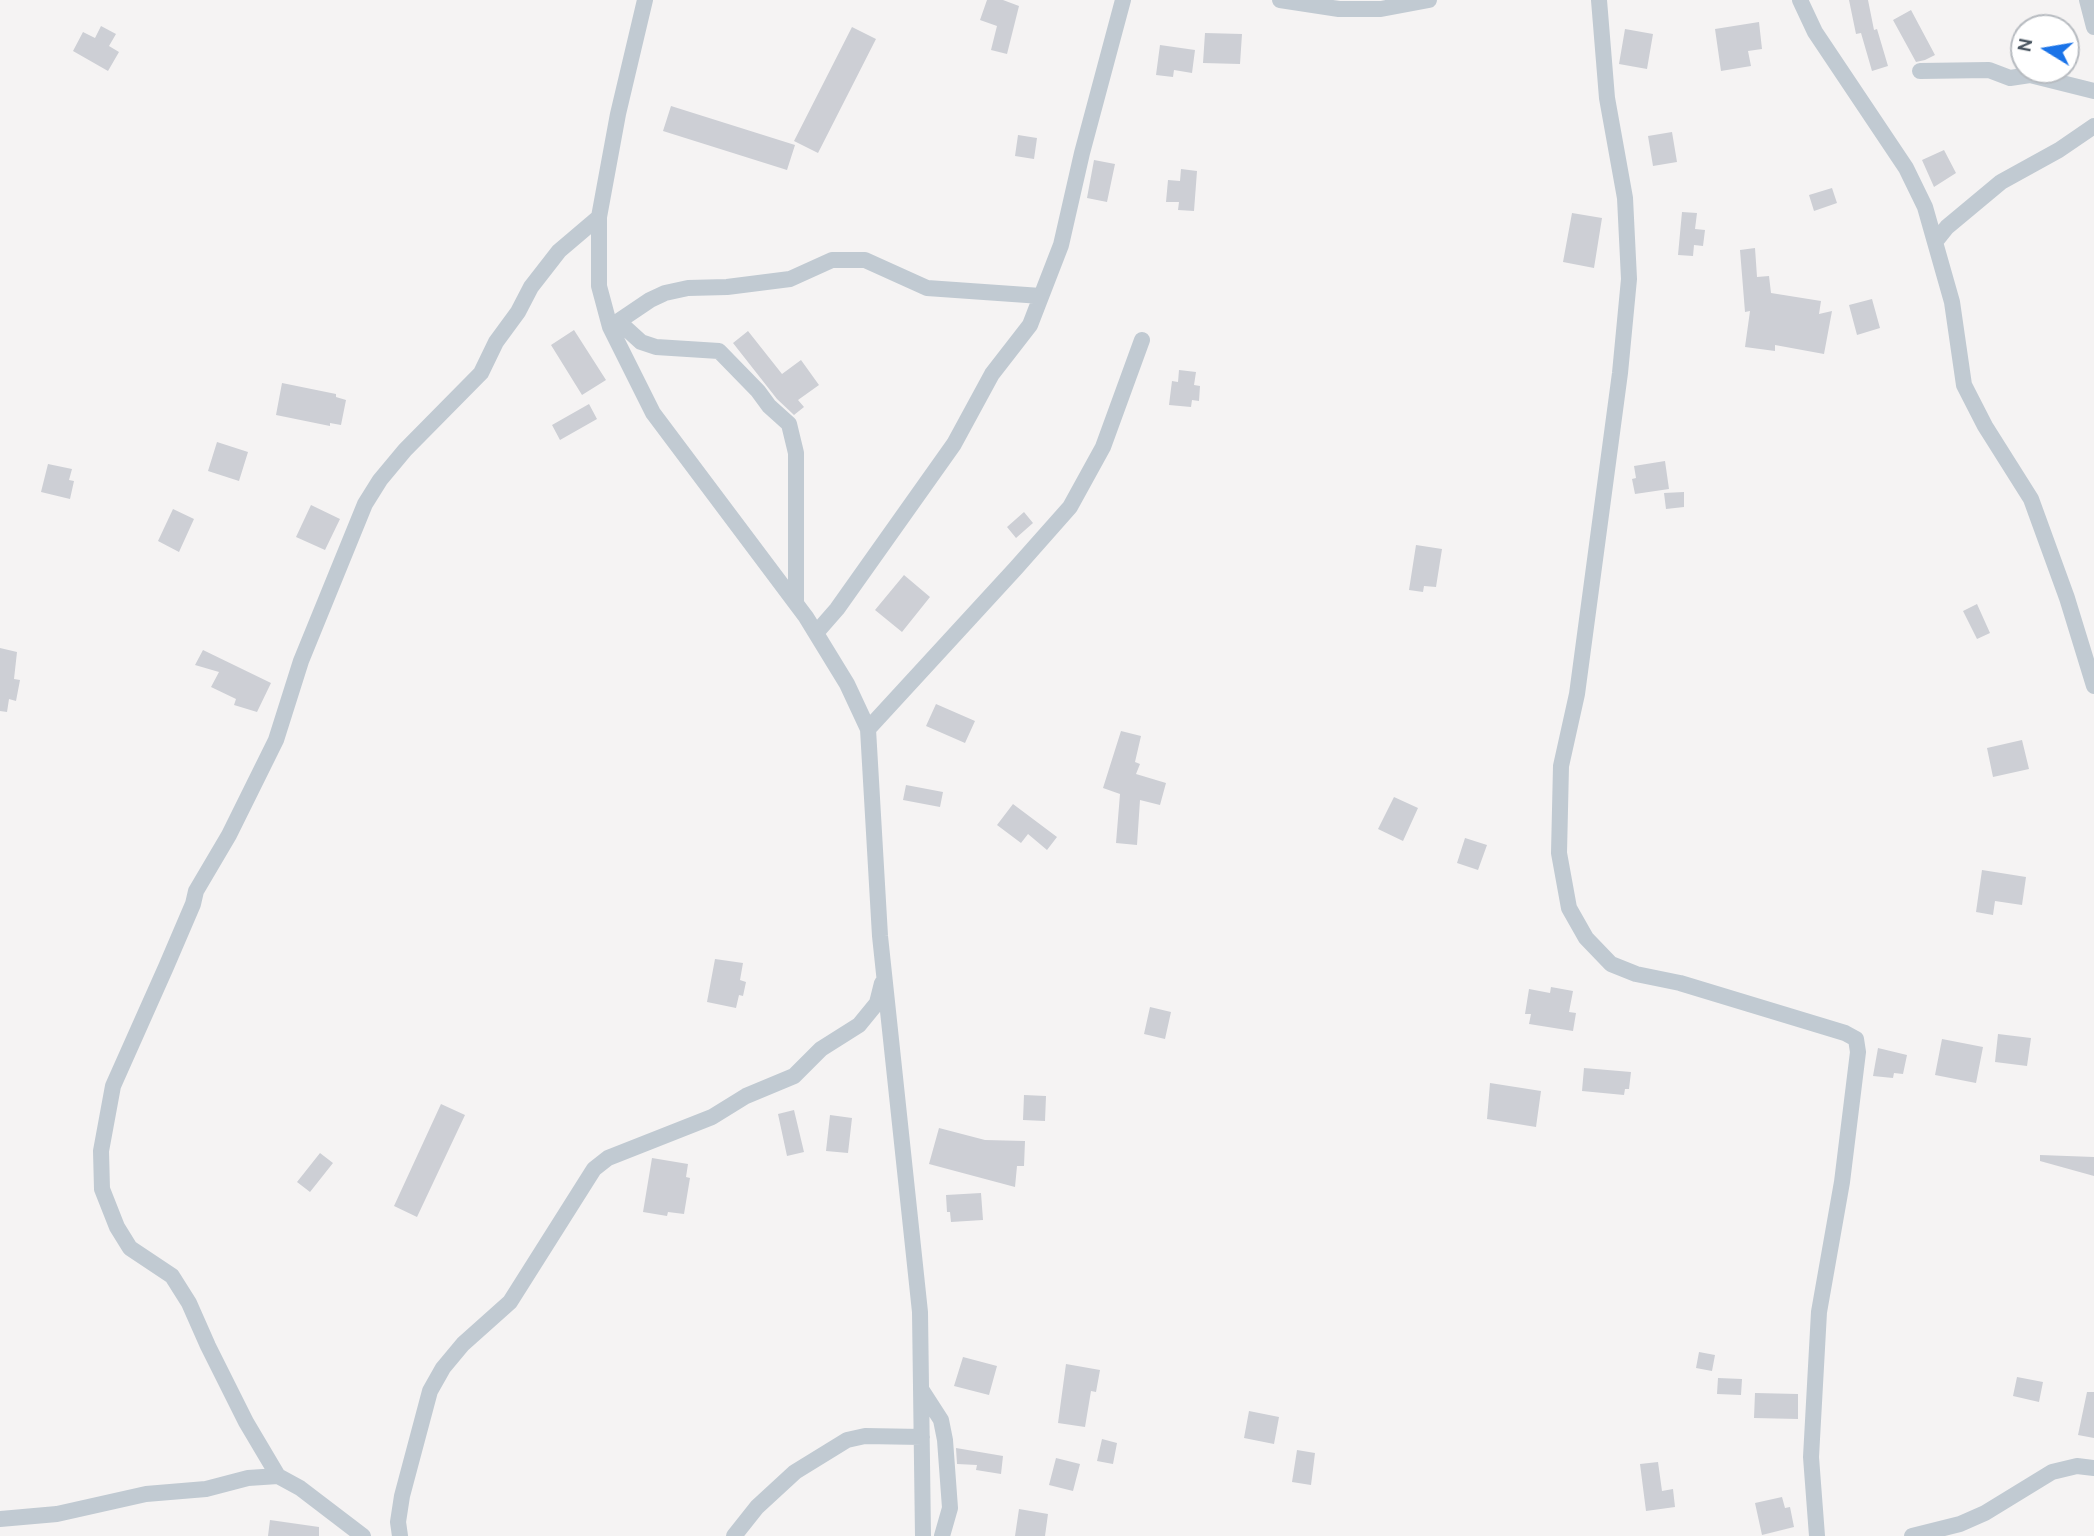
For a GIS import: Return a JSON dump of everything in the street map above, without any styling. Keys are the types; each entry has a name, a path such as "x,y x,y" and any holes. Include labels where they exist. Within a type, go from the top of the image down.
{"street":[{"path":"645,0 621,102 599,217 599,286 653,413 796,603 847,684 868,729 884,973 920,1312 923,1536"},
{"path":"816,633 837,609 954,444 992,374 1030,325 1061,245 1082,153 1123,0"},
{"path":"1280,0 1350,9 1381,9 1429,0"},
{"path":"1599,0 1607,98 1625,198 1629,279 1620,373 1577,694 1561,766 1559,853 1569,908 1586,938 1611,964 1636,974 1680,983 1845,1032 1856,1039 1858,1052 1842,1182 1819,1312 1811,1457 1817,1536"},
{"path":"1800,0 1815,32 1906,168 1925,207 1952,302 1964,385 1985,426 2031,499 2067,598 2094,686"},
{"path":"2087,0 2094,27"},
{"path":"1920,71 1989,70 2010,78 2030,75 2094,91"},
{"path":"1935,242 1947,227 2001,183 2059,150 2094,126"},
{"path":"363,1536 278,1476 246,1422 189,1303 172,1276 131,1248 117,1227 102,1189 101,1151 113,1086 166,967 196,891 229,835 276,740 301,661 365,505 380,480 405,450 481,373 496,342 518,312 531,287 559,251 599,217"},
{"path":"615,325 650,300 665,293 688,288 727,287 790,279 832,260 865,260 927,288 1041,296"},
{"path":"615,325 641,342 656,347 719,351 789,424 796,453 796,603"},
{"path":"868,729 1070,507 1103,447 1142,340"},
{"path":"400,1536 398,1522 402,1496 429,1391 443,1368 463,1344 510,1302 594,1169 608,1158 712,1116 746,1097 794,1076 821,1049 859,1025 877,1003 884,973"},
{"path":"921,1390 942,1420 945,1440 950,1508 942,1536"},
{"path":"734,1536 757,1507 795,1472 847,1440 865,1436 922,1437"},
{"path":"1912,1536 1960,1524 1985,1513 2052,1472 2077,1466 2094,1468"},
{"path":"0,1519 57,1514 146,1494 206,1489 248,1478 278,1476"}],"building":[{"path":"987,0 1003,0 1019,6 1007,54 991,50 997,26 980,20"},
{"path":"1849,0 1868,0 1874,30 1877,29 1888,66 1872,71 1861,33 1856,34"},
{"path":"1911,10 1935,55 1916,62 1893,20"},
{"path":"1759,22 1762,49 1748,51 1751,66 1721,71 1715,29"},
{"path":"101,26 116,34 109,46 119,52 108,71 73,51 83,32 95,38"},
{"path":"852,27 876,39 818,153 794,141"},
{"path":"1625,29 1653,34 1647,69 1619,64"},
{"path":"1205,33 1242,34 1240,64 1203,63"},
{"path":"1160,45 1195,50 1192,73 1174,70 1173,77 1156,75"},
{"path":"671,106 795,145 787,170 663,131"},
{"path":"1672,132 1677,162 1653,166 1648,136"},
{"path":"1018,135 1037,138 1034,159 1015,156"},
{"path":"1944,150 1956,173 1934,187 1922,160"},
{"path":"1094,160 1115,164 1107,202 1087,198"},
{"path":"1181,169 1197,171 1194,211 1178,210 1179,202 1166,202 1168,180 1180,181"},
{"path":"1832,188 1837,203 1814,211 1809,195"},
{"path":"1682,212 1697,213 1695,229 1705,230 1703,246 1694,245 1693,256 1678,255"},
{"path":"1572,213 1602,218 1594,268 1563,262"},
{"path":"1755,248 1757,277 1769,276 1771,293 1821,301 1819,314 1832,311 1824,354 1775,345 1775,351 1745,347 1750,311 1745,312 1740,250"},
{"path":"1872,299 1880,328 1857,335 1849,305"},
{"path":"574,330 606,380 582,395 551,345"},
{"path":"748,331 782,374 801,360 819,385 798,400 804,407 794,415 777,399 733,343"},
{"path":"1179,370 1196,372 1194,385 1200,386 1199,401 1192,400 1191,407 1169,405 1172,381 1178,382"},
{"path":"282,383 336,394 336,397 346,400 341,425 330,423 330,426 276,415"},
{"path":"589,404 597,419 560,440 552,425"},
{"path":"217,442 248,452 239,481 208,471"},
{"path":"1665,461 1669,489 1635,494 1632,479 1636,478 1634,466"},
{"path":"48,464 72,469 69,480 74,481 70,499 41,492"},
{"path":"1684,492 1684,507 1666,509 1664,493"},
{"path":"311,505 340,519 325,550 296,537"},
{"path":"173,509 194,519 179,552 158,541"},
{"path":"1024,512 1033,523 1016,538 1007,527"},
{"path":"1416,545 1442,549 1436,587 1424,586 1423,592 1409,590"},
{"path":"904,575 930,597 902,632 875,610"},
{"path":"1977,604 1990,633 1977,639 1963,611"},
{"path":"0,648 17,652 14,679 20,680 16,701 9,699 7,712 0,711"},
{"path":"203,650 271,683 257,712 234,705 236,699 211,687 219,672 195,665"},
{"path":"936,704 975,721 965,743 926,726"},
{"path":"1121,731 1141,736 1135,762 1140,764 1136,774 1166,783 1160,805 1140,800 1137,845 1116,843 1120,794 1103,788"},
{"path":"2022,740 2029,769 1993,777 1987,748"},
{"path":"906,785 943,792 940,807 903,800"},
{"path":"1394,797 1418,808 1403,841 1378,829"},
{"path":"1013,804 1057,837 1047,850 1028,834 1021,843 997,825"},
{"path":"1465,838 1487,845 1478,870 1457,863"},
{"path":"1982,870 2026,877 2022,905 1995,901 1993,915 1976,912"},
{"path":"715,959 743,963 740,980 746,982 743,996 739,995 736,1008 707,1002"},
{"path":"1551,987 1573,991 1569,1012 1576,1013 1573,1031 1529,1024 1531,1014 1525,1014 1529,989 1550,993"},
{"path":"1150,1007 1171,1012 1165,1039 1144,1034"},
{"path":"1998,1034 2031,1038 2027,1066 1995,1062"},
{"path":"1942,1039 1983,1047 1976,1083 1935,1075"},
{"path":"1878,1048 1907,1055 1903,1074 1894,1073 1893,1078 1873,1076"},
{"path":"1584,1068 1631,1072 1629,1089 1625,1089 1624,1095 1582,1091"},
{"path":"1490,1083 1541,1091 1536,1127 1487,1119"},
{"path":"1024,1095 1046,1096 1045,1121 1023,1120"},
{"path":"441,1104 465,1115 417,1217 394,1206"},
{"path":"794,1110 804,1152 787,1156 778,1114"},
{"path":"830,1115 852,1118 848,1153 826,1151"},
{"path":"939,1128 985,1140 1025,1141 1024,1166 1017,1166 1015,1187 929,1164"},
{"path":"320,1153 333,1163 310,1192 297,1182"},
{"path":"2040,1155 2094,1157 2094,1176 2040,1161"},
{"path":"652,1158 688,1164 686,1177 690,1178 684,1214 668,1212 667,1216 643,1212"},
{"path":"981,1193 983,1220 951,1222 950,1212 947,1212 946,1195"},
{"path":"1699,1352 1715,1355 1712,1371 1696,1368"},
{"path":"963,1357 997,1366 989,1395 954,1386"},
{"path":"1066,1364 1100,1370 1096,1392 1091,1391 1085,1427 1058,1423"},
{"path":"2017,1377 2043,1382 2039,1402 2013,1396"},
{"path":"1718,1378 1742,1379 1741,1395 1717,1394"},
{"path":"2087,1392 2094,1392 2094,1438 2078,1435"},
{"path":"1755,1393 1798,1394 1798,1419 1754,1418"},
{"path":"1249,1411 1279,1417 1274,1444 1244,1438"},
{"path":"1102,1439 1117,1443 1113,1464 1097,1461"},
{"path":"956,1448 1003,1456 1001,1474 976,1470 977,1465 957,1464"},
{"path":"1297,1450 1315,1453 1311,1485 1292,1482"},
{"path":"1056,1458 1080,1464 1073,1491 1049,1485"},
{"path":"1658,1462 1662,1491 1673,1489 1675,1507 1646,1511 1640,1464"},
{"path":"1782,1497 1785,1508 1790,1507 1794,1527 1762,1535 1755,1503"},
{"path":"1019,1509 1048,1514 1045,1536 1015,1536"},
{"path":"270,1520 319,1527 319,1536 268,1536"}]}
